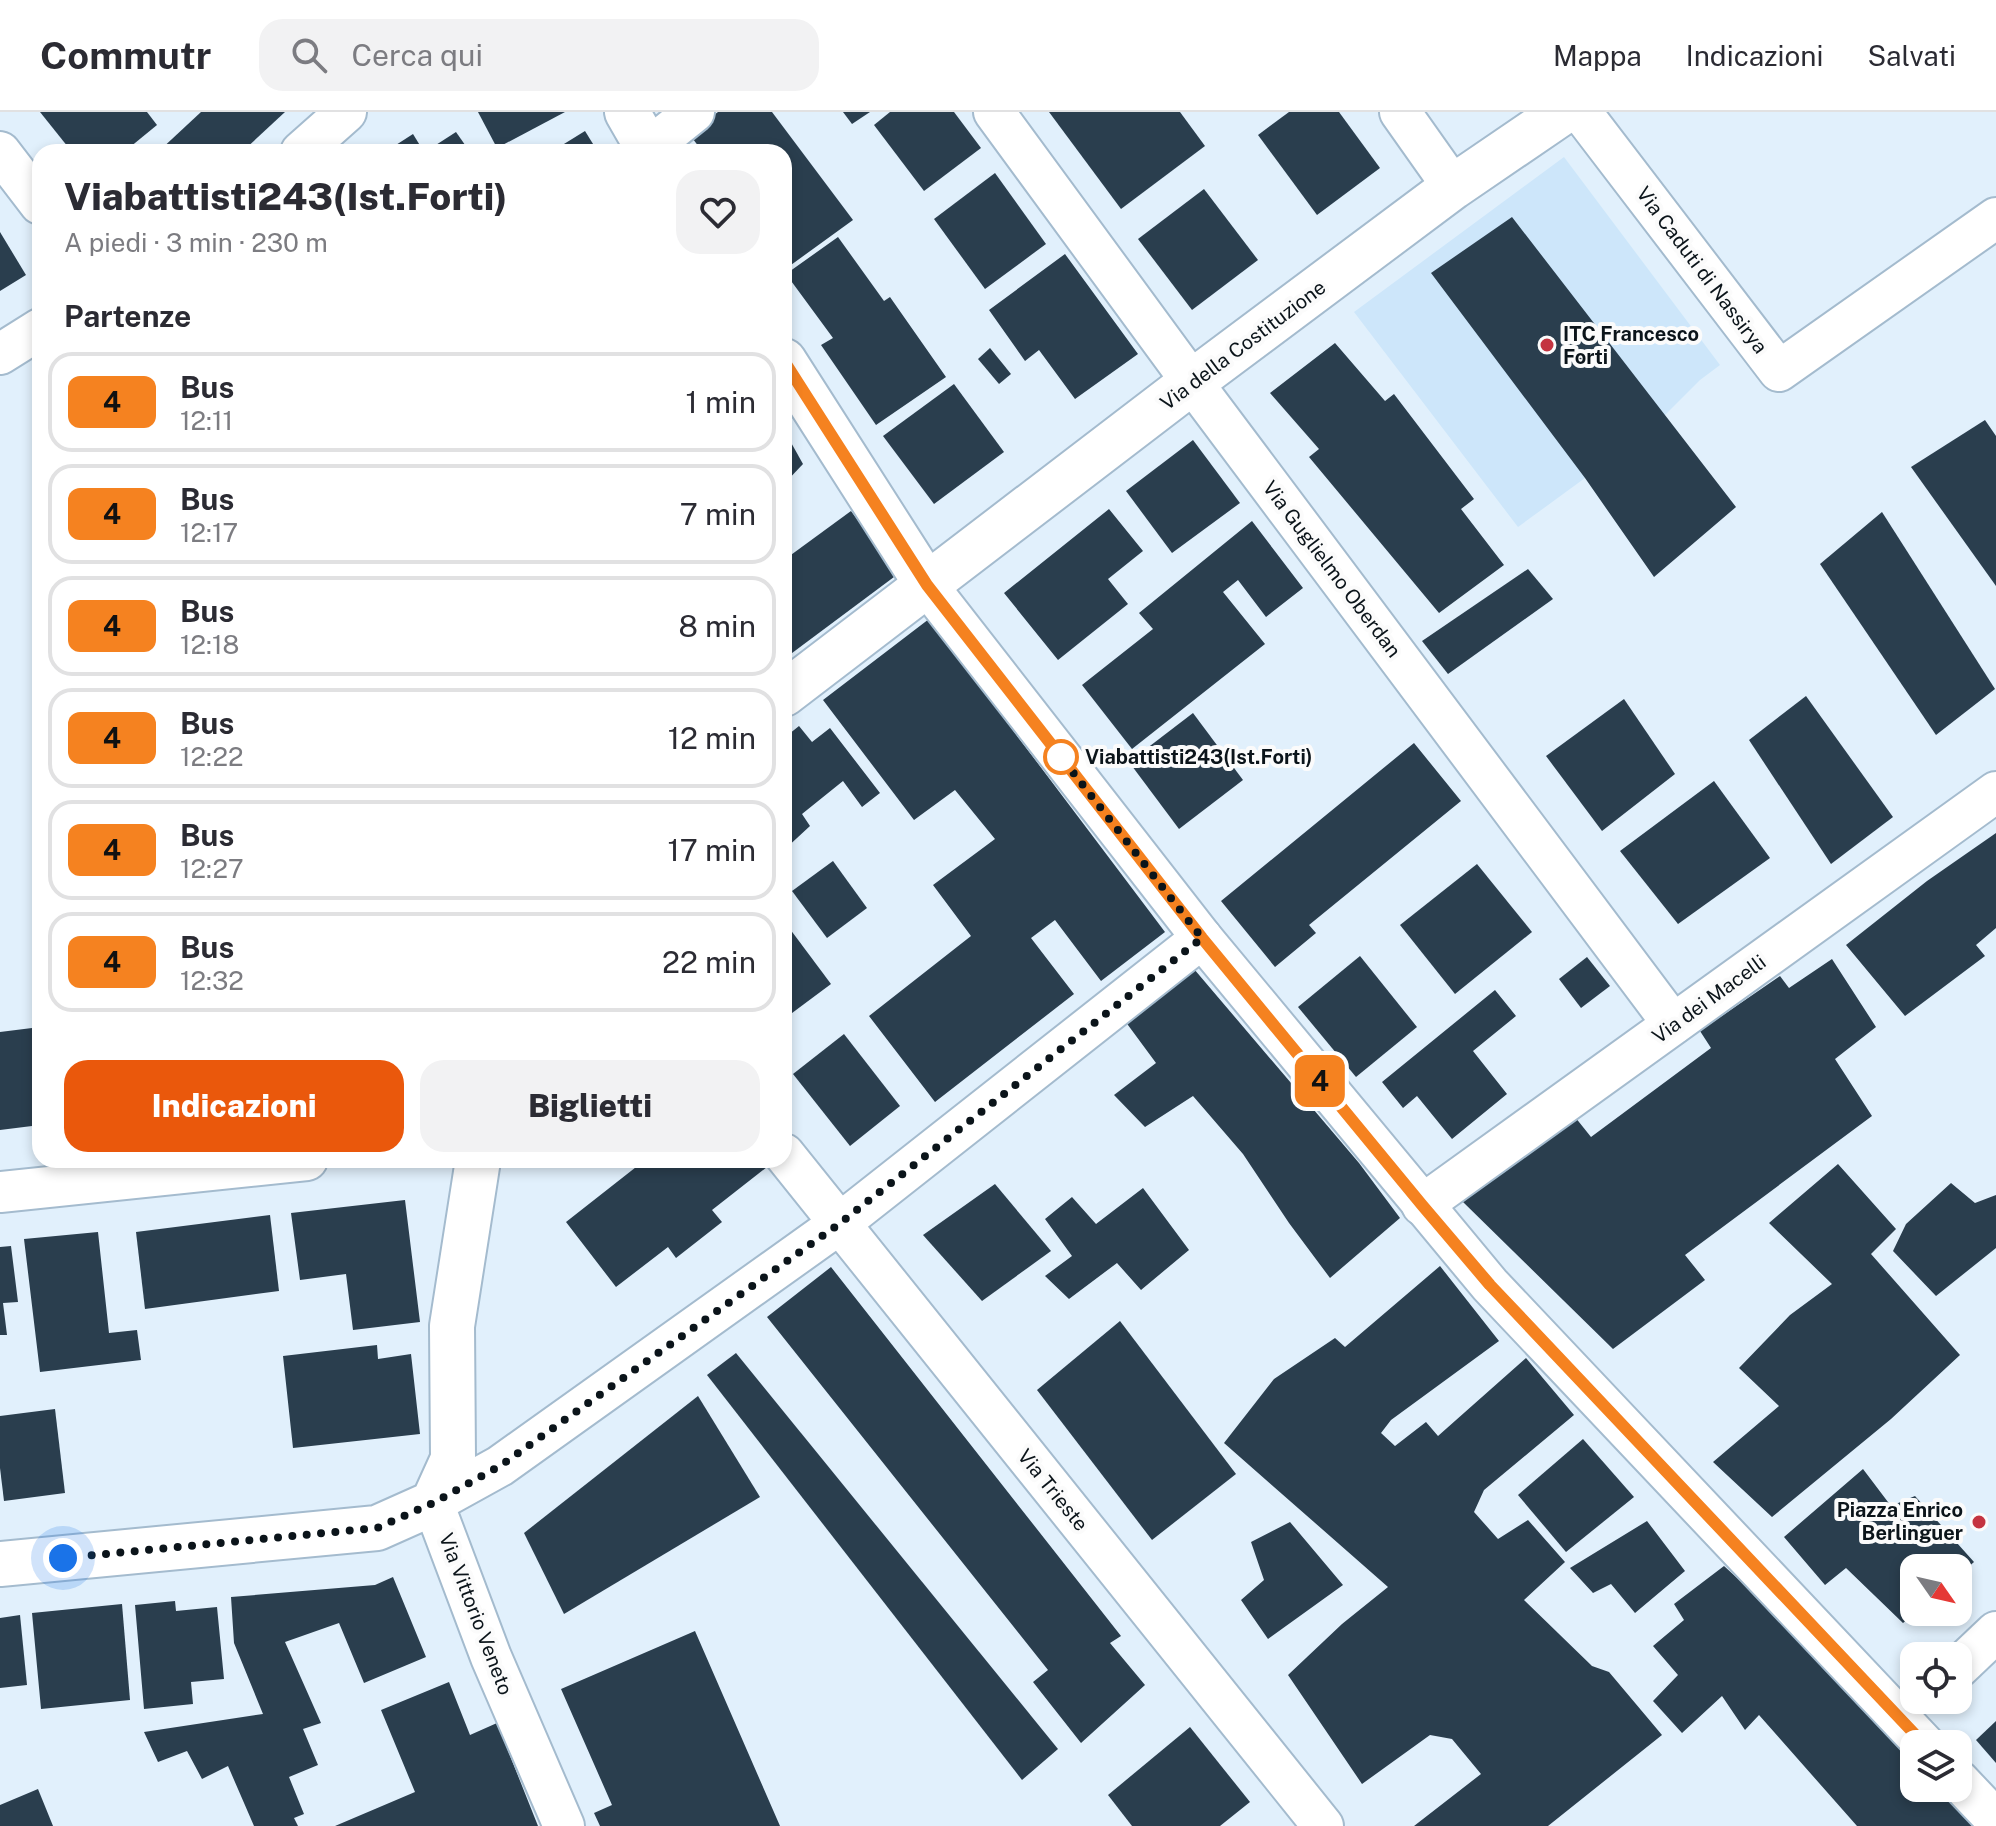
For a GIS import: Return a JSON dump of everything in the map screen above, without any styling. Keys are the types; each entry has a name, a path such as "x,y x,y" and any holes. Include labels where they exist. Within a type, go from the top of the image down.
{"street":[{"path":"310,144 346,112"},
{"path":"642,138 694,112"},
{"name":"Via Guglielmo Oberdan","path":"994,112 1192,382 1673,1024"},
{"path":"1400,112 1453,187"},
{"name":"Via della Costituzione","path":"927,585 1453,187 1563,112"},
{"name":"Via Caduti di Nassirya","path":"1581,112 1779,371 1996,218"},
{"path":"0,152 32,194"},
{"path":"0,354 32,334"},
{"path":"792,374 927,585 1202,938 1422,1205 1490,1285 1917,1722"},
{"path":"792,688 927,585"},
{"name":"Via dei Macelli","path":"1422,1205 1996,792"},
{"path":"0,1564 377,1528 433,1503 500,1466 839,1224 1202,938"},
{"name":"Via Trieste","path":"792,1164 1323,1826"},
{"path":"0,1192 230,1168"},
{"path":"433,1503 453,1459 452,1326 477,1168"},
{"name":"Via Vittorio Veneto","path":"433,1503 491,1657 564,1826"},
{"path":"1972,1655 1996,1632"},
{"path":"1972,1795 1996,1820"}],"shaded area":[{"path":"1564,157 1720,365 1664,416 1518,527 1354,312"}],"building":[{"path":"40,112 147,112 157,125 134,144 66,144"},
{"path":"201,112 285,112 251,144 167,144"},
{"path":"478,112 565,112 505,144 495,144"},
{"path":"718,112 772,112 853,220 792,264 792,144 697,144 689,134"},
{"path":"843,112 870,112 852,124"},
{"path":"890,112 954,112 981,148 924,191 874,125"},
{"path":"1049,112 1180,112 1205,146 1121,209"},
{"path":"1289,112 1339,112 1380,168 1317,215 1258,135"},
{"path":"585,131 593,144 564,144"},
{"path":"456,132 464,144 437,144"},
{"path":"413,134 419,144 397,144"},
{"path":"995,173 1046,244 985,289 934,219"},
{"path":"1204,189 1258,260 1192,310 1138,239"},
{"name":"ITC Francesco Forti","path":"1512,217 1736,507 1654,577 1585,478 1431,273"},
{"path":"0,232 26,275 0,291"},
{"path":"838,237 884,301 890,297 946,377 876,425 821,345 833,338 792,282 792,270"},
{"path":"1065,254 1138,354 1075,399 1039,350 1025,361 989,310"},
{"path":"1335,343 1385,401 1394,394 1474,499 1461,509 1504,565 1439,613 1309,457 1319,449 1270,393"},
{"path":"990,348 1011,374 999,384 978,359"},
{"path":"954,384 1004,452 934,504 883,436"},
{"path":"1985,420 1996,436 1996,586 1911,467"},
{"path":"1193,440 1240,503 1172,553 1126,491"},
{"path":"792,444 803,464 792,476"},
{"path":"1109,509 1143,551 1108,579 1128,604 1058,660 1004,593"},
{"path":"851,511 898,574 792,653 792,554"},
{"path":"1882,512 1995,689 1936,735 1820,564"},
{"path":"1252,521 1303,588 1266,617 1238,580 1223,592 1265,644 1132,749 1082,685 1153,629 1139,613"},
{"path":"1528,569 1553,599 1448,674 1422,641"},
{"path":"929,619 1165,932 1101,981 1055,920 1031,938 1074,994 935,1102 869,1016 971,936 933,885 995,839 955,790 914,820 823,700"},
{"path":"1806,696 1893,817 1831,864 1749,740"},
{"path":"1624,699 1675,774 1602,831 1546,756"},
{"path":"1193,713 1243,780 1179,829 1129,762"},
{"path":"799,726 812,742 830,728 880,793 862,807 843,781 802,814 810,826 792,843 792,732"},
{"path":"1414,743 1461,801 1309,925 1316,933 1275,967 1221,901"},
{"path":"1714,781 1770,858 1678,924 1620,851"},
{"path":"1996,833 1996,928 1976,945 1985,956 1905,1016 1846,945 1927,881"},
{"path":"833,861 867,908 827,938 792,891"},
{"path":"1477,864 1532,932 1455,994 1400,925"},
{"path":"792,932 831,984 792,1013"},
{"path":"1360,956 1417,1027 1356,1077 1298,1007"},
{"path":"1587,957 1610,986 1581,1008 1559,979"},
{"path":"1832,959 1876,1027 1835,1059 1872,1116 1685,1255 1705,1280 1613,1349 1463,1202 1571,1112 1591,1137 1711,1048 1700,1031 1780,976 1789,988"},
{"path":"1194,969 1359,1163 1400,1218 1330,1278 1243,1154 1193,1096 1145,1127 1114,1095 1156,1063 1125,1021"},
{"path":"1495,990 1516,1016 1473,1051 1507,1094 1452,1139 1417,1096 1403,1108 1382,1082"},
{"path":"32,1028 32,1126 0,1130 0,1032"},
{"path":"844,1034 900,1106 850,1146 793,1074"},
{"path":"1838,1164 1896,1229 1871,1254 1960,1355 1891,1419 1772,1517 1713,1462 1779,1406 1739,1368 1790,1315 1832,1284 1769,1223"},
{"path":"635,1168 766,1168 712,1210 722,1222 676,1258 668,1247 616,1287 566,1222"},
{"path":"1951,1183 1975,1203 1996,1195 1996,1248 1936,1296 1893,1251 1906,1224"},
{"path":"995,1184 1051,1251 982,1301 923,1235"},
{"path":"1143,1188 1189,1250 1141,1290 1117,1263 1069,1299 1045,1276 1072,1256 1045,1219 1072,1197 1096,1224"},
{"path":"405,1200 420,1322 353,1330 346,1274 300,1280 291,1213"},
{"path":"270,1215 279,1291 145,1309 136,1232"},
{"path":"98,1232 109,1333 137,1330 141,1360 40,1372 24,1239"},
{"path":"11,1246 18,1302 3,1303 7,1335 0,1335 0,1247"},
{"path":"1440,1266 1499,1341 1391,1420 1381,1433 1395,1446 1426,1422 1438,1436 1526,1358 1574,1415 1484,1490 1474,1512 1498,1539 1528,1520 1565,1562 1524,1600 1592,1666 1609,1672 1662,1735 1548,1826 1414,1826 1481,1774 1452,1739 1430,1735 1362,1784 1288,1675 1342,1624 1388,1587 1224,1443 1274,1379 1335,1338 1345,1347"},
{"path":"831,1267 1121,1636 1110,1643 1145,1685 1081,1743 1033,1682 1048,1670 767,1317"},
{"path":"1120,1321 1236,1474 1152,1540 1037,1390"},
{"path":"377,1345 378,1359 411,1354 420,1434 293,1448 283,1356"},
{"path":"736,1353 1058,1749 1022,1780 707,1375"},
{"path":"698,1396 760,1497 564,1614 524,1533"},
{"path":"55,1409 65,1493 4,1501 0,1468 0,1416"},
{"path":"1583,1439 1634,1497 1566,1552 1518,1495"},
{"path":"1863,1469 1891,1506 1915,1496 1967,1554 1900,1554 1900,1620 1846,1568 1825,1585 1784,1537"},
{"path":"1647,1521 1685,1571 1635,1613 1611,1584 1593,1593 1570,1568"},
{"path":"1290,1522 1343,1585 1268,1639 1241,1600 1264,1580 1251,1542"},
{"path":"1724,1566 1781,1618 1900,1741 1900,1802 1957,1802 1976,1826 1857,1826 1759,1715 1745,1730 1722,1696 1682,1733 1653,1701 1678,1675 1653,1646 1684,1620 1674,1604"},
{"path":"393,1577 426,1657 364,1683 339,1623 285,1642 321,1723 303,1729 318,1765 289,1777 304,1814 294,1818 298,1826 254,1826 228,1766 202,1779 187,1751 158,1762 144,1732 263,1714 234,1643 231,1597 375,1585"},
{"path":"175,1601 176,1611 217,1607 224,1679 191,1682 193,1704 144,1709 135,1605"},
{"path":"122,1604 130,1700 41,1709 32,1613"},
{"path":"20,1615 27,1685 0,1688 0,1618"},
{"path":"695,1631 780,1826 600,1826 594,1813 612,1805 561,1689"},
{"path":"449,1682 470,1735 497,1723 538,1826 335,1826 415,1792 381,1710"},
{"path":"1996,1721 1996,1763 1976,1740"},
{"path":"1190,1727 1250,1802 1220,1826 1132,1826 1108,1795"},
{"path":"38,1789 53,1826 0,1826 0,1805"}],"bus line":[{"name":"4","path":"792,374 927,585 1202,938 1422,1205 1490,1285 1911,1730"}],"place":[{"name":"ITC Francesco Forti","path":"1547,345"},
{"name":"Viabattisti243(Ist.Forti)","path":"1061,757"},
{"name":"Piazza Enrico Berlinguer","path":"1979,1522"}],"route":[{"path":"63,1558 377,1528 433,1503 500,1466 839,1224 1202,938 1061,757"}]}
